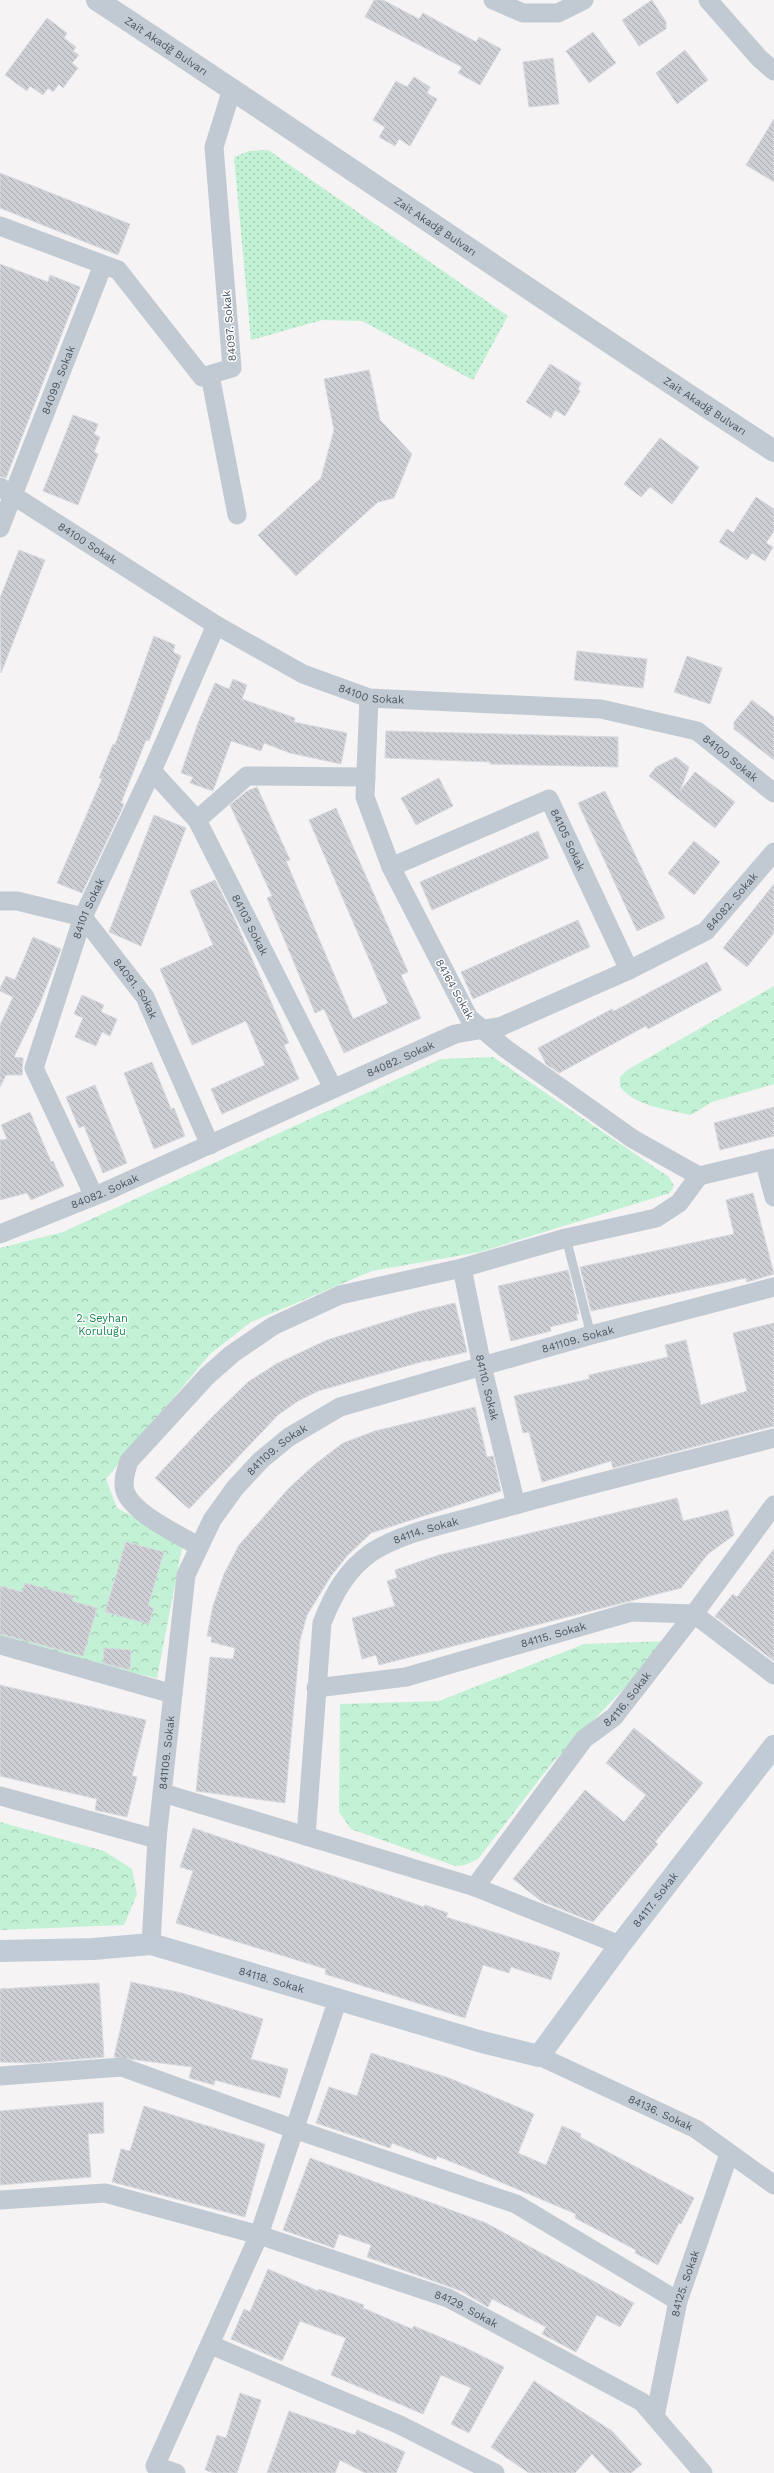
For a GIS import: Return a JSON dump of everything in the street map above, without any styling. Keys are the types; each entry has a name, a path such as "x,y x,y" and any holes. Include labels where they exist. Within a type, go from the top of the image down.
{"main road":[{"name":"84117. Sokak","path":"539,2056 620,1945 774,1746"},
{"name":"84118. Sokak","path":"0,1951 93,1949 151,1944 482,2042 539,2056"}],"street":[{"name":"Zait Akadğ Bulvarı","path":"97,0 232,89 585,328 774,451"},
{"path":"493,0 523,14 558,14 584,0"},
{"path":"708,0 759,58 774,71"},
{"name":"84097. Sokak","path":"210,375 232,368 214,147 232,89"},
{"path":"0,226 118,270 202,377 210,375 237,515"},
{"name":"84099. Sokak","path":"0,528 7,491 103,265"},
{"name":"84100 Sokak","path":"7,491 216,625 303,674 369,698 601,709 697,731 774,793"},
{"name":"84101 Sokak","path":"94,1196 34,1068 83,917 152,771 216,625"},
{"name":"84164 Sokak","path":"369,698 365,796 391,867 469,1018 482,1030 633,1139 699,1176"},
{"name":"84103 Sokak","path":"152,771 197,820 333,1088"},
{"path":"197,820 247,776 366,777"},
{"name":"84105 Sokak","path":"391,867 549,799 629,970"},
{"name":"84082. Sokak","path":"0,1234 94,1196 455,1034 502,1026 629,970 706,931 774,852"},
{"path":"0,901 17,901 83,917"},
{"name":"84091. Sokak","path":"83,917 145,997 210,1145"},
{"path":"198,1546 133,1505 125,1491 124,1477 129,1461 207,1376 232,1354 273,1326 340,1295 462,1268 566,1238 656,1218 679,1203 699,1176 769,1159 774,1197"},
{"name":"84110. Sokak","path":"462,1268 482,1366 516,1505"},
{"name":"841109. Sokak","path":"151,1944 157,1839 186,1575 198,1546 212,1520 234,1488 256,1465 289,1437 340,1407 591,1335 774,1287"},
{"name":"84114. Sokak","path":"306,1836 322,1622 333,1595 350,1571 372,1553 392,1542 516,1505 774,1438"},
{"name":"84116. Sokak","path":"475,1887 584,1739 614,1716 694,1614 774,1505"},
{"name":"84115. Sokak","path":"316,1688 406,1677 631,1612 694,1614"},
{"path":"694,1614 774,1675"},
{"path":"0,1646 174,1694"},
{"path":"163,1793 475,1887 620,1945"},
{"path":"0,1796 157,1839"},
{"path":"176,2473 154,2469 211,2345 259,2235 338,1999"},
{"name":"84136. Sokak","path":"539,2056 696,2129 774,2185"},
{"path":"0,2076 122,2067 294,2129 516,2204 678,2301"},
{"name":"84125. Sokak","path":"655,2417 678,2301 729,2154"},
{"name":"84129. Sokak","path":"0,2200 105,2193 259,2235 448,2298 642,2402 703,2473"},
{"path":"211,2345 400,2425 495,2473"}],"lane":[{"path":"566,1238 591,1335"}],"green space":[{"path":"268,150 508,316 473,380 362,321 322,320 251,340 234,157 249,151"},
{"path":"774,986 774,1084 712,1102 691,1115 662,1109 643,1103 627,1094 620,1087 620,1077 627,1070"},
{"name":"2. Seyhan Koruluğu","path":"493,1057 669,1177 674,1186 670,1193 480,1252 372,1271 251,1322 210,1354 106,1479 117,1508 183,1543 157,1678 0,1645 0,1248 63,1232 441,1059"},
{"path":"670,1641 552,1763 478,1859 465,1865 455,1866 351,1829 339,1812 340,1704 439,1701 584,1644"},
{"path":"0,1822 104,1851 132,1869 137,1894 124,1925 0,1930"}],"building":[{"path":"374,0 383,0 419,19 423,13 476,42 479,37 501,49 480,85 458,73 462,67 365,17"},
{"path":"652,0 666,22 666,29 639,46 622,20"},
{"path":"47,18 67,33 64,38 76,47 73,51 79,55 72,63 78,68 63,88 59,84 53,92 48,88 43,95 30,86 27,91 5,75"},
{"path":"593,32 616,63 589,83 566,51"},
{"path":"685,50 708,80 677,104 656,73"},
{"path":"553,58 559,104 529,107 523,62"},
{"path":"414,77 430,87 427,93 437,99 410,146 399,139 395,146 379,137 385,127 373,120 396,81 407,87"},
{"path":"774,119 774,182 746,165"},
{"path":"0,173 130,224 118,255 0,208"},
{"path":"0,264 48,282 50,275 80,287 6,478 0,476"},
{"path":"550,364 581,383 578,389 580,391 565,416 555,410 551,418 526,402"},
{"path":"369,370 380,420 412,454 394,498 378,502 296,576 258,535 321,478 334,430 324,379"},
{"path":"73,415 98,424 94,434 100,437 94,452 98,454 78,505 43,491"},
{"path":"660,438 699,467 672,504 650,487 641,497 624,484"},
{"path":"756,497 774,509 774,531 766,543 773,547 765,561 752,553 747,560 719,542 727,529 733,533"},
{"path":"19,550 45,560 1,673 0,598"},
{"path":"154,636 175,645 173,652 181,656 149,741 146,740 121,803 124,804 82,893 57,883 102,779 99,778 113,744 115,745"},
{"path":"577,651 647,659 643,688 574,680"},
{"path":"687,656 722,668 710,704 674,692"},
{"path":"233,679 247,685 242,699 295,718 294,722 347,733 341,764 290,753 264,743 261,751 231,741 213,791 190,783 193,777 181,773 198,723 215,683 229,689"},
{"path":"752,700 774,717 774,760 734,729 734,722"},
{"path":"386,731 618,737 618,767 490,764 490,762 385,758"},
{"path":"676,757 689,767 680,791 695,772 735,802 715,828 649,776 656,767"},
{"path":"439,778 453,806 416,825 401,798"},
{"path":"257,787 290,860 286,861 353,1019 388,1003 309,820 336,808 408,972 401,975 421,1018 344,1053 324,1009 315,1013 267,898 272,896 230,805 247,791"},
{"path":"605,791 665,918 637,931 578,803"},
{"path":"154,815 186,828 141,946 109,932"},
{"path":"538,831 549,858 432,910 420,882"},
{"path":"694,841 720,862 694,895 668,873"},
{"path":"215,880 235,920 289,1043 284,1045 299,1079 222,1114 211,1089 265,1065 246,1021 192,1045 160,969 213,945 190,891"},
{"path":"774,884 774,933 747,967 723,948"},
{"path":"578,920 590,947 473,999 461,972"},
{"path":"33,937 61,949 40,1003 14,1057 23,1058 22,1075 6,1075 0,1087 0,1025 13,997 0,991 0,988 6,976 15,980"},
{"path":"707,962 722,990 648,1029 646,1026 559,1073 546,1064 538,1048 612,1009 614,1011"},
{"path":"82,995 104,1005 101,1012 117,1019 110,1036 102,1032 96,1046 75,1037 83,1018 74,1014"},
{"path":"152,1062 171,1109 174,1108 185,1136 154,1149 124,1073"},
{"path":"95,1085 127,1163 103,1173 84,1126 79,1128 66,1097"},
{"path":"774,1107 774,1136 720,1150 714,1123"},
{"path":"30,1112 51,1162 53,1161 64,1186 31,1200 27,1193 0,1200 0,1140 7,1139 1,1125"},
{"path":"753,1193 774,1274 747,1282 746,1278 591,1311 580,1267 734,1234 726,1200"},
{"path":"568,1270 579,1314 576,1314 578,1320 550,1327 551,1331 511,1341 498,1286"},
{"path":"455,1303 467,1352 428,1360 318,1391 298,1401 278,1415 189,1509 155,1478 213,1416 248,1382 276,1364 327,1340 417,1312"},
{"path":"774,1323 774,1426 613,1468 611,1461 542,1482 529,1432 523,1433 514,1396 589,1379 589,1375 668,1357 665,1345 686,1340 701,1405 747,1391 733,1333"},
{"path":"475,1407 487,1457 493,1456 501,1491 371,1533 347,1556 331,1576 307,1615 300,1640 285,1803 196,1791 210,1657 233,1659 235,1648 211,1642 212,1637 207,1636 213,1606 224,1574 239,1545 289,1488 314,1465 343,1443 375,1431"},
{"path":"677,1498 683,1521 728,1510 734,1535 708,1554 681,1588 379,1665 376,1655 362,1659 352,1618 395,1606 387,1581 397,1578 395,1570 439,1555"},
{"path":"126,1542 164,1552 148,1606 154,1608 149,1624 105,1612"},
{"path":"774,1549 774,1661 715,1616 733,1594 737,1597"},
{"path":"25,1583 74,1596 72,1601 97,1608 83,1656 0,1634 0,1586 22,1592"},
{"path":"104,1648 131,1650 130,1670 103,1663"},
{"path":"0,1685 146,1720 132,1776 137,1777 127,1817 95,1810 97,1799 0,1776"},
{"path":"634,1728 703,1783 655,1842 658,1844 593,1922 541,1901 513,1879 585,1790 624,1822 646,1795 606,1763"},
{"path":"193,1828 424,1907 425,1905 448,1913 446,1917 560,1953 551,1980 511,1967 509,1973 483,1965 465,2018 325,1974 326,1969 176,1923 193,1871 180,1867"},
{"path":"131,1982 182,1993 263,2019 251,2059 288,2069 280,2098 215,2080 214,2085 189,2078 192,2067 114,2057"},
{"path":"99,1983 104,2057 31,2063 0,2062 0,1989"},
{"path":"371,2053 449,2078 534,2114 518,2153 546,2165 562,2126 581,2134 580,2137 694,2198 681,2224 679,2223 658,2265 635,2253 636,2250 575,2218 576,2214 477,2172 437,2156 436,2160 392,2143 390,2148 316,2123 329,2087 357,2096"},
{"path":"103,2102 104,2133 88,2134 91,2177 0,2185 0,2111"},
{"path":"144,2106 265,2144 245,2217 112,2182 121,2149 130,2151"},
{"path":"310,2158 486,2223 634,2303 620,2327 597,2315 576,2352 542,2334 546,2327 492,2299 488,2307 461,2291 367,2257 371,2245 339,2234 334,2248 283,2230"},
{"path":"268,2269 318,2291 319,2289 364,2305 363,2308 412,2329 414,2326 466,2348 504,2367 469,2433 451,2424 471,2388 441,2375 423,2414 331,2375 346,2338 300,2321 282,2361 231,2339 244,2309 250,2312"},
{"path":"534,2381 612,2431 642,2464 631,2473 610,2473 592,2454 575,2473 529,2473 491,2447"},
{"path":"240,2393 261,2400 237,2473 214,2473 205,2470 217,2435 226,2438"},
{"path":"289,2411 355,2435 357,2430 405,2452 396,2473 365,2473 340,2460 335,2473 267,2473"}]}
